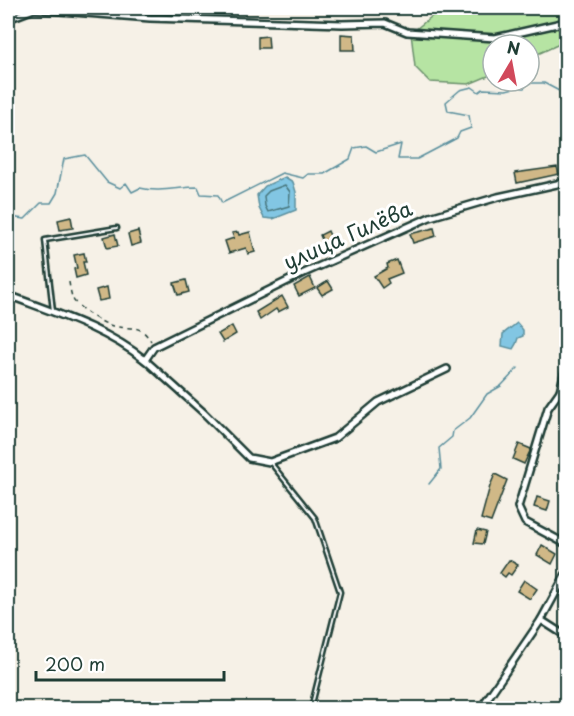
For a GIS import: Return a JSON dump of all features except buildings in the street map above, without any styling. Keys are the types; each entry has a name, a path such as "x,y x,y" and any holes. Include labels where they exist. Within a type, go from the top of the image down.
{"street":[{"path":"8,19 34,9 150,18 342,24 385,23 407,32 495,38 567,22"},
{"name":"улица Гилёва","path":"153,347 304,273 430,217 498,197 567,182"},
{"path":"8,295 106,333 128,345 249,458 270,462 335,438 378,402 447,369"},
{"path":"146,360 153,347"},
{"path":"567,366 563,390 548,408 518,507 525,522 567,544"},
{"path":"481,708 540,620 567,574"},
{"path":"540,620 567,636"}],"lane":[{"path":"53,313 45,240 117,228"},
{"path":"270,462 315,518 339,592 311,708"}],"path":[{"path":"69,282 74,300 93,317 117,327 136,327 150,339 153,347"}],"green space":[{"path":"477,8 566,8 566,41 541,52 541,33 481,33 481,79 469,84 430,82 415,67 411,33 436,13 471,11"}],"water":[{"path":"285,177 293,182 296,192 296,210 273,219 264,218 259,208 257,195 265,186"},
{"path":"517,323 523,330 523,336 518,338 513,349 502,346 503,334"}],"waterway":[{"path":"8,212 17,218 25,219 41,203 51,203 57,193 64,159 85,155 107,182 120,188 126,183 132,192 140,188 162,190 198,187 201,194 218,195 222,203 282,173 303,178 308,174 324,174 350,159 354,148 366,146 376,152 401,144 398,159 417,159 457,138 460,132 471,128 469,115 448,111 446,102 460,90 472,87 479,92 483,89 506,90 524,88 529,83 544,83 561,92 566,91"},
{"path":"429,484 441,469 439,448 452,437 453,431 470,418 487,394 501,386 518,368"}]}
